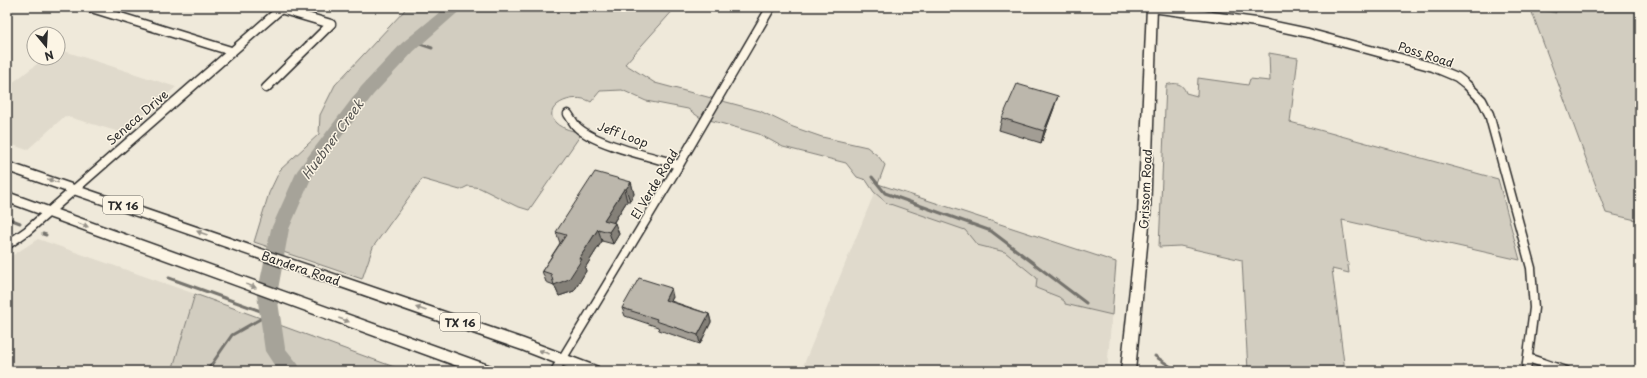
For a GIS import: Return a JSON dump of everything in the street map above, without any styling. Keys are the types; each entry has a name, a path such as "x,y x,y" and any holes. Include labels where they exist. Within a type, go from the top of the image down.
{"main road":[{"name":"Grissom Road","path":"1128,371 1144,215 1152,7"},
{"name":"Bandera Road","path":"7,166 74,188 593,371"},
{"name":"TX 16","path":"7,197 488,371"}],"street":[{"path":"88,7 231,51"},
{"name":"El Verde Road","path":"555,371 679,165 771,7"},
{"name":"Poss Road","path":"1152,7 1256,22 1308,33 1433,66 1457,77 1474,91 1482,100 1489,114 1531,268 1534,308 1526,371"},
{"path":"266,88 331,24 282,8"},
{"name":"Seneca Drive","path":"7,245 26,231 282,8"},
{"name":"Jeff Loop","path":"568,114 576,126 584,132 615,146 679,165"},
{"path":"1528,358 1566,371"}],"shaded area":[{"path":"405,7 676,7 625,64 655,83 760,111 793,127 822,137 867,147 878,156 885,165 878,184 1116,262 1112,315 1065,304 1065,302 1059,297 1036,288 1037,278 1005,252 977,245 965,230 887,203 874,192 866,180 857,177 846,163 783,147 759,134 699,117 688,109 646,101 622,90 600,91 591,102 576,98 561,102 555,106 552,111 552,117 556,123 572,131 582,133 529,210 516,206 480,188 468,186 460,190 422,179 373,247 362,279 254,242 269,193 280,170 319,134 320,115 335,85 404,11"},
{"path":"1530,7 1556,13 1554,7 1640,7 1640,221 1606,213"},
{"path":"66,52 176,87 123,133 65,116 27,150 7,143 7,87 35,66 66,66"},
{"path":"1269,53 1298,58 1290,122 1498,179 1520,260 1342,220 1349,273 1332,269 1345,371 1248,371 1242,260 1180,246 1159,247 1166,85 1181,85 1186,93 1197,96 1198,78 1248,85 1250,79 1270,81"},
{"path":"878,184 1116,262 1107,371 801,371"},
{"path":"38,239 195,294 172,371 7,371 7,259"},
{"path":"195,294 405,371 172,371"}],"building":[{"path":"1017,84 1058,96 1044,131 1002,118"},
{"path":"595,172 631,182 626,189 624,189 604,220 615,223 609,232 598,229 579,259 582,259 569,279 554,285 551,274 542,271 566,235 556,232"},
{"path":"639,278 671,288 665,300 709,314 698,335 656,321 657,319 622,308"}],"waterway":[{"name":"Huebner Creek","path":"291,371 275,351 267,295 280,229 306,171 367,91 408,47 456,7"},
{"path":"414,42 432,48"},
{"path":"872,177 885,193 991,231 1086,303"},
{"path":"7,218 20,223"},
{"path":"169,278 269,314 232,335 207,371"},
{"path":"1155,356 1177,371"}]}
